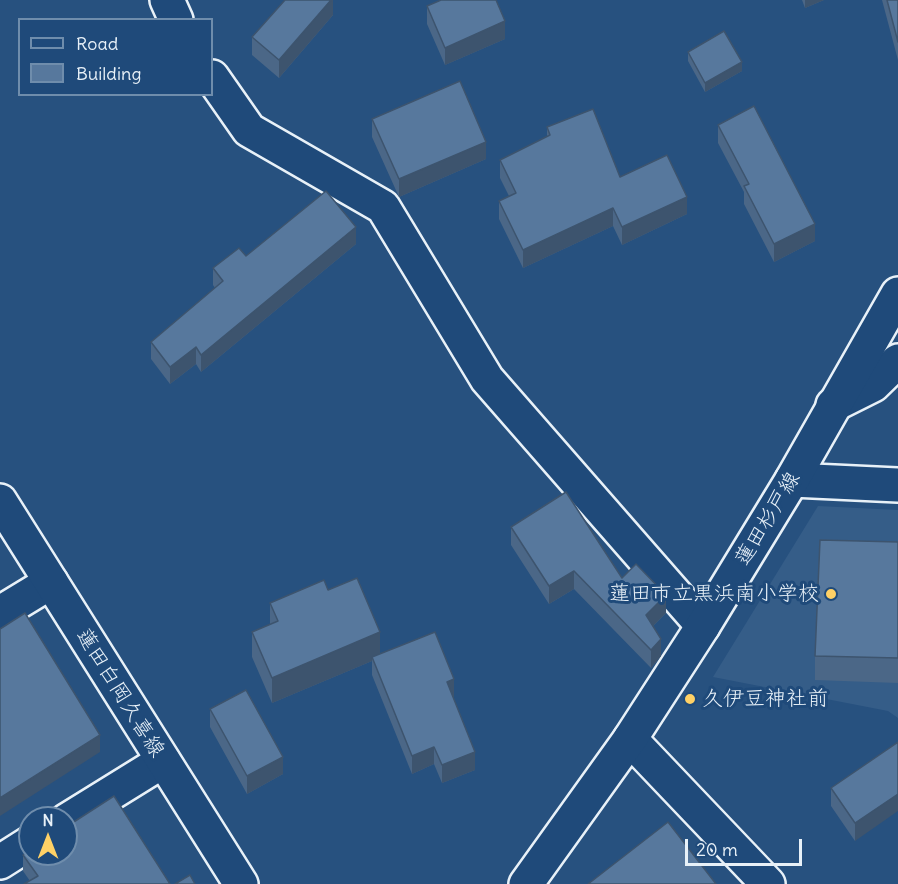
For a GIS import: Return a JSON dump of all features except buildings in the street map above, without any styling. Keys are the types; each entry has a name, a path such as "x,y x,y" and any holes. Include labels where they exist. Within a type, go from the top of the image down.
{"street":[{"path":"167,0 175,18"},
{"path":"213,79 249,130 383,207 487,379 703,626"},
{"name":"蓮田杉戸線","path":"525,884 630,739 703,626 792,480 898,294"},
{"path":"833,405 873,385 898,361"},
{"path":"792,480 898,485"},
{"name":"蓮田白岡久喜線","path":"0,501 242,884"},
{"path":"0,613 51,582"},
{"path":"630,739 768,884"},
{"path":"78,814 163,761"},
{"path":"0,862 18,851"}],"shaded area":[{"name":"蓮田市立黒浜南小学校","path":"818,506 898,510 898,718 888,711 713,677"}],"place":[{"name":"蓮田市立黒浜南小学校","path":"831,594"},
{"name":"久伊豆神社前","path":"690,699"}]}
